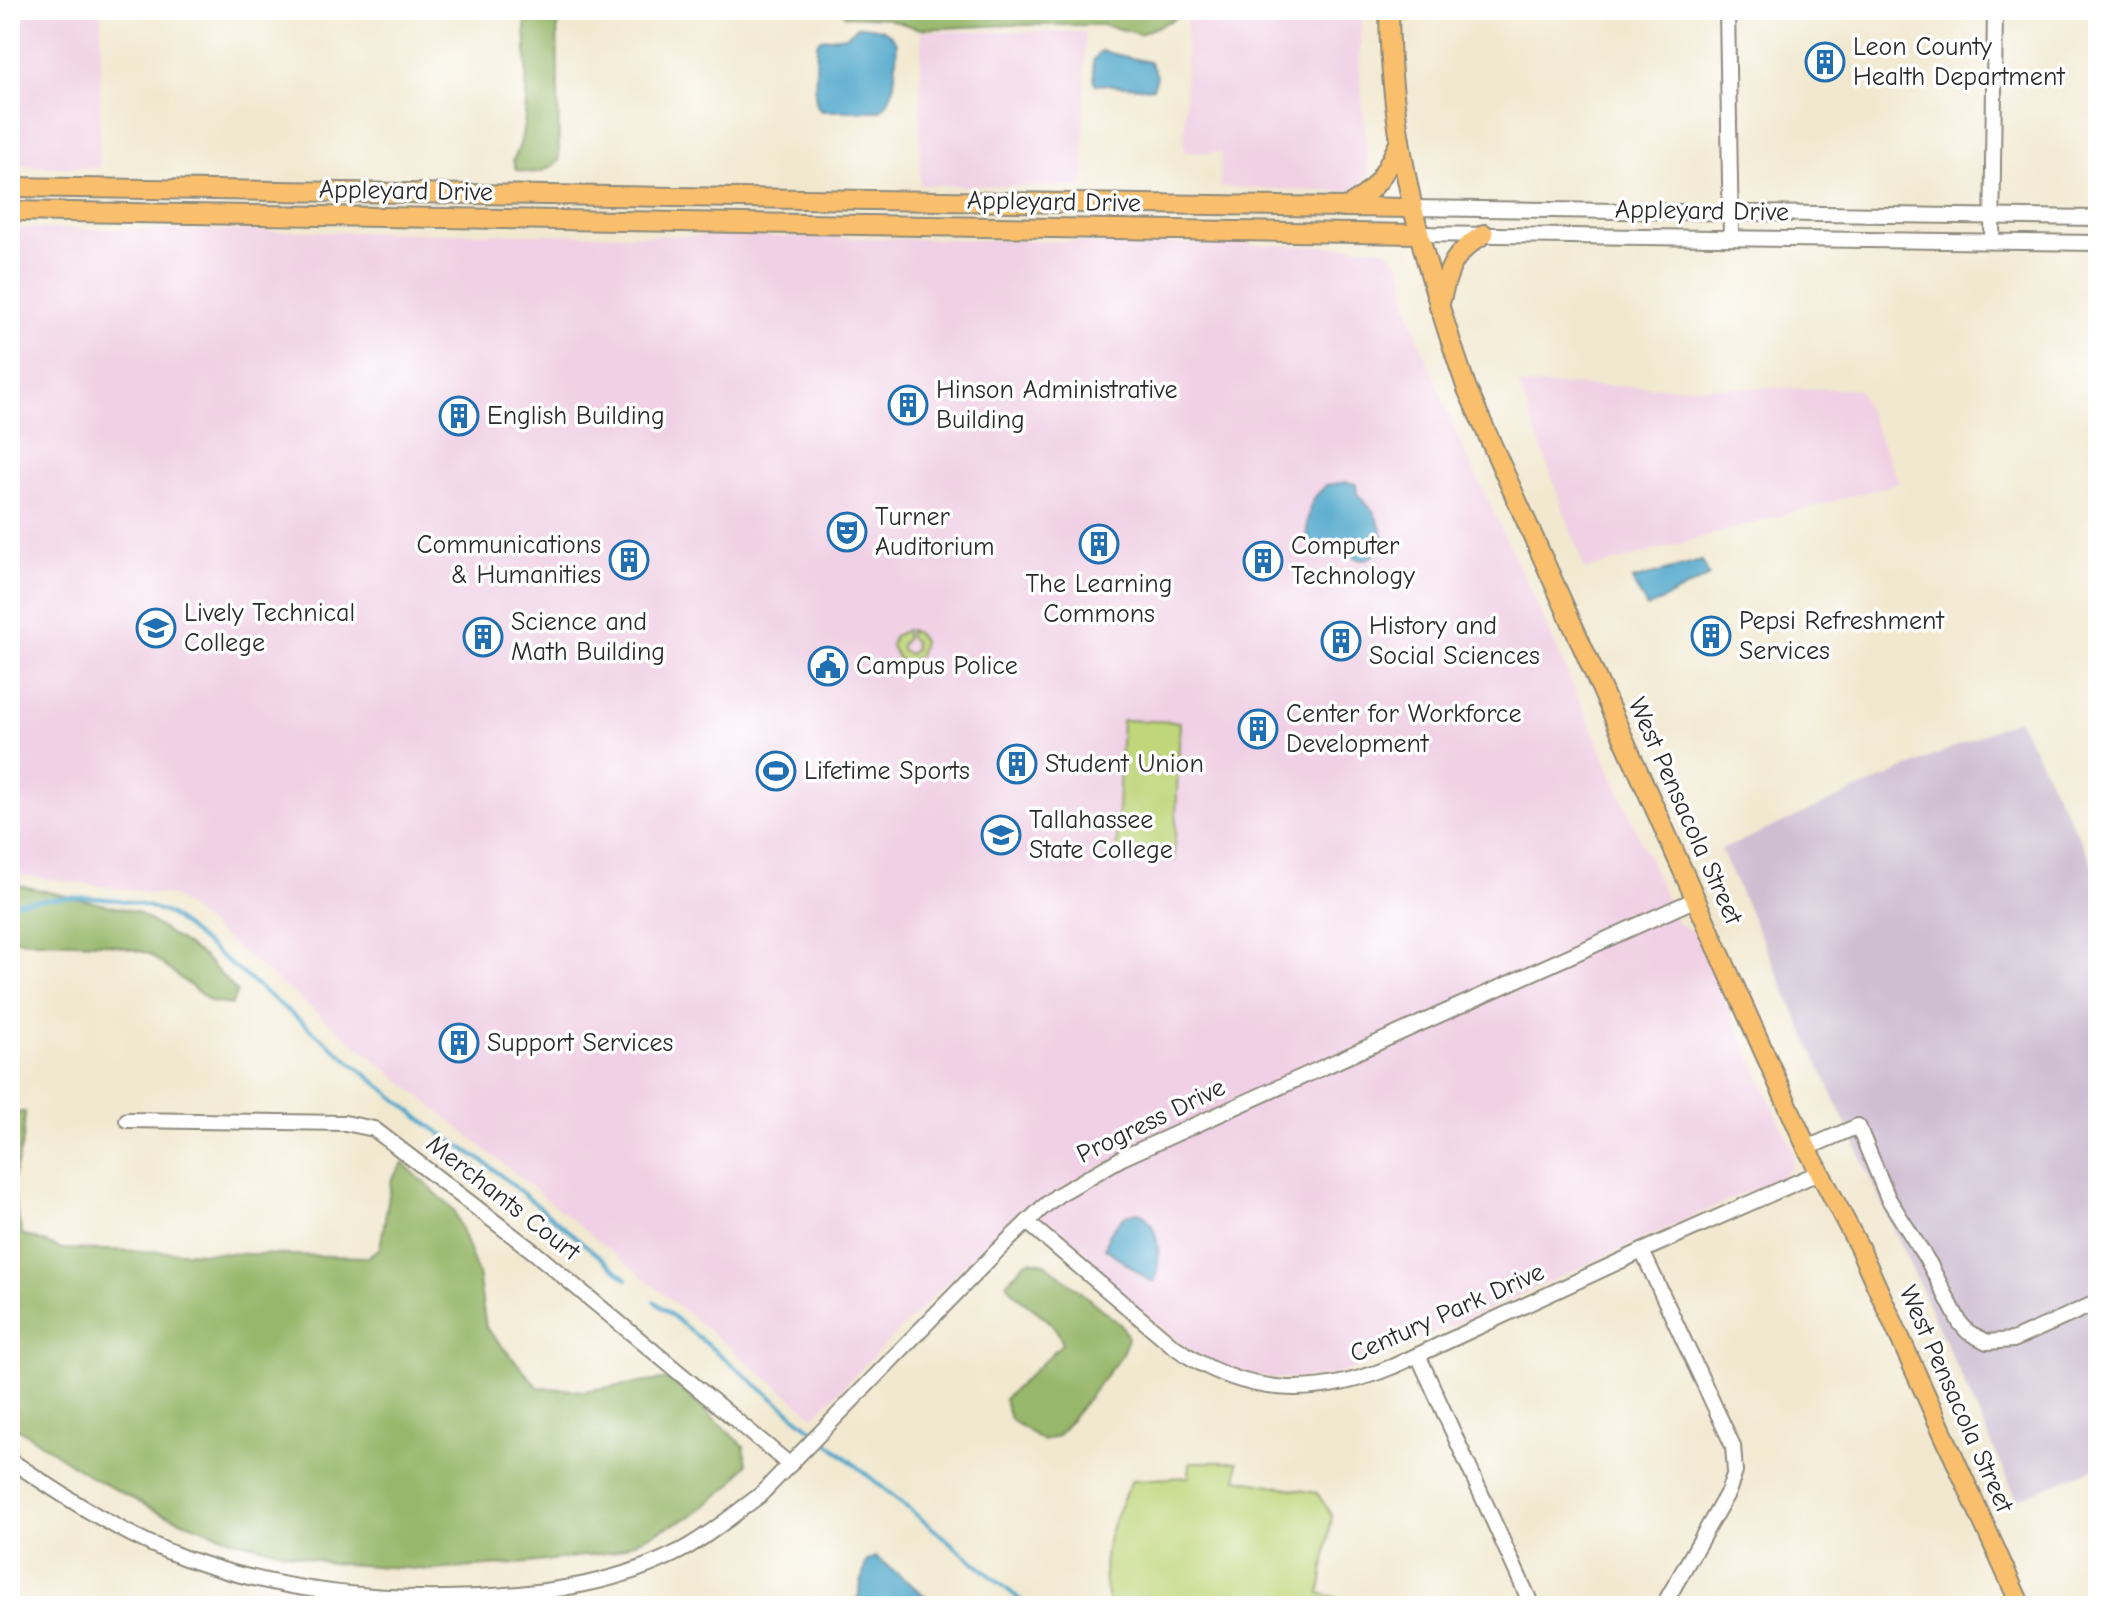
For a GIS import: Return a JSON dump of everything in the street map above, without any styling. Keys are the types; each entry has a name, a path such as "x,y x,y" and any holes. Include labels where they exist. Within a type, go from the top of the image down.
{"main road":[{"name":"West Pensacola Street","path":"1389,10 1400,141 1411,208 1439,307 1467,389 1807,1148 1859,1247 2021,1606"},
{"path":"1347,207 1372,191 1381,180 1400,141"},
{"name":"Appleyard Drive","path":"10,187 1411,208"},
{"name":"Appleyard Drive","path":"10,211 1417,234"},
{"path":"1439,307 1456,255 1484,234"}],"street":[{"path":"1727,10 1731,238"},
{"path":"1992,241 1995,10"},
{"path":"53,188 53,212"},
{"path":"369,192 369,216"},
{"path":"651,197 651,221"},
{"path":"911,200 911,225"},
{"path":"1082,203 1093,228"},
{"name":"Appleyard Drive","path":"1411,208 2098,218"},
{"name":"Appleyard Drive","path":"1417,234 2098,243"},
{"name":"Progress Drive","path":"10,1460 117,1527 183,1557 236,1574 310,1591 410,1599 505,1595 589,1584 632,1571 683,1549 759,1496 1027,1222 1058,1195 1122,1158 1696,899"},
{"name":"Merchants Court","path":"127,1120 345,1123 374,1129 534,1252 794,1461"},
{"path":"1807,1148 1858,1126 1888,1198 1929,1263 1960,1323 1977,1338 1997,1343 2013,1340 2098,1302"},
{"name":"Century Park Drive","path":"1027,1222 1196,1361 1241,1380 1265,1386 1313,1389 1360,1379 1418,1355 1820,1172"},
{"path":"1642,1251 1733,1446 1735,1465 1725,1498 1663,1606"},
{"path":"1418,1355 1532,1606"}],"shaded area":[{"path":"10,10 101,12 99,168 10,166"},
{"path":"1205,10 1363,10 1359,65 1369,175 1355,188 1345,192 1220,187 1221,153 1184,152 1187,14 1198,15"},
{"path":"921,31 1085,32 1083,187 920,185"},
{"name":"Tallahassee State College","path":"10,228 867,238 1370,247 1387,250 1402,266 1408,306 1417,334 1460,442 1536,602 1677,923 1695,933 1794,1153 1792,1167 1778,1178 1366,1365 1335,1375 1301,1379 1273,1379 1237,1372 1190,1351 1019,1210 814,1416 173,896 10,876"},
{"path":"1519,385 1858,389 1899,483 1585,570"},
{"path":"2018,719 2098,874 2098,1467 2017,1499 1721,850"}],"green space":[{"path":"525,10 557,10 559,161 534,173 516,170 513,160 526,109"},
{"path":"841,10 1187,10 1175,19 1140,34 1103,25 920,29 885,18 846,16"},
{"path":"906,630 906,639 900,646 903,652 910,654 915,649 914,641 909,638 909,630 917,633 923,641 919,656 910,662 899,660 891,646 894,636"},
{"path":"1122,720 1180,722 1174,861 1116,858"},
{"path":"18,885 137,912 203,956 237,992 231,1005 211,1002 148,953 104,943 10,940 10,886"},
{"path":"25,1112 23,1140 11,1188 22,1234 62,1249 368,1257 380,1248 392,1179 403,1163 454,1210 478,1274 486,1328 538,1387 583,1391 669,1379 744,1446 747,1464 730,1486 692,1516 613,1552 529,1563 432,1570 329,1563 231,1539 156,1511 91,1477 10,1423 10,1113"},
{"path":"1030,1260 1045,1263 1122,1326 1128,1338 1121,1356 1058,1436 1043,1441 1010,1419 1004,1399 1062,1344 1054,1326 1007,1283"},
{"path":"1190,1462 1237,1462 1237,1479 1317,1493 1332,1516 1320,1593 1337,1598 1334,1606 1110,1606 1104,1573 1105,1557 1112,1526 1132,1480 1189,1477"}],"water":[{"path":"859,26 881,29 897,43 890,99 879,111 821,111 815,96 817,43 821,39 846,36"},
{"path":"1101,51 1150,62 1157,76 1153,88 1095,84 1093,61"},
{"path":"1356,484 1357,494 1374,512 1387,544 1363,560 1352,556 1346,549 1322,555 1315,552 1308,540 1308,514 1313,500 1326,485"},
{"path":"1702,561 1709,576 1647,608 1632,580"},
{"path":"1139,1212 1146,1217 1155,1233 1158,1262 1155,1281 1150,1281 1105,1248 1116,1224"},
{"path":"876,1557 938,1606 856,1606 866,1562"}],"waterway":[{"path":"10,903 110,899 169,914 427,1124 487,1164 627,1279"},
{"path":"654,1301 1028,1606"}],"railway":[{"path":"10,1601 39,1606"}],"place":[{"name":"Leon County Health Department","path":"1825,62"},
{"name":"Hinson Administrative Building","path":"908,405"},
{"name":"English Building","path":"459,416"},
{"name":"Turner Auditorium","path":"847,532"},
{"name":"The Learning Commons","path":"1099,544"},
{"name":"Communications & Humanities","path":"629,560"},
{"name":"Computer Technology","path":"1263,561"},
{"name":"Lively Technical College","path":"156,628"},
{"name":"Pepsi Refreshment Services","path":"1711,636"},
{"name":"Science and Math Building","path":"483,637"},
{"name":"History and Social Sciences","path":"1341,641"},
{"name":"Campus Police","path":"828,666"},
{"name":"Center for Workforce Development","path":"1258,729"},
{"name":"Student Union","path":"1017,764"},
{"name":"Lifetime Sports","path":"776,771"},
{"name":"Tallahassee State College","path":"1001,835"},
{"name":"Support Services","path":"459,1043"}]}
